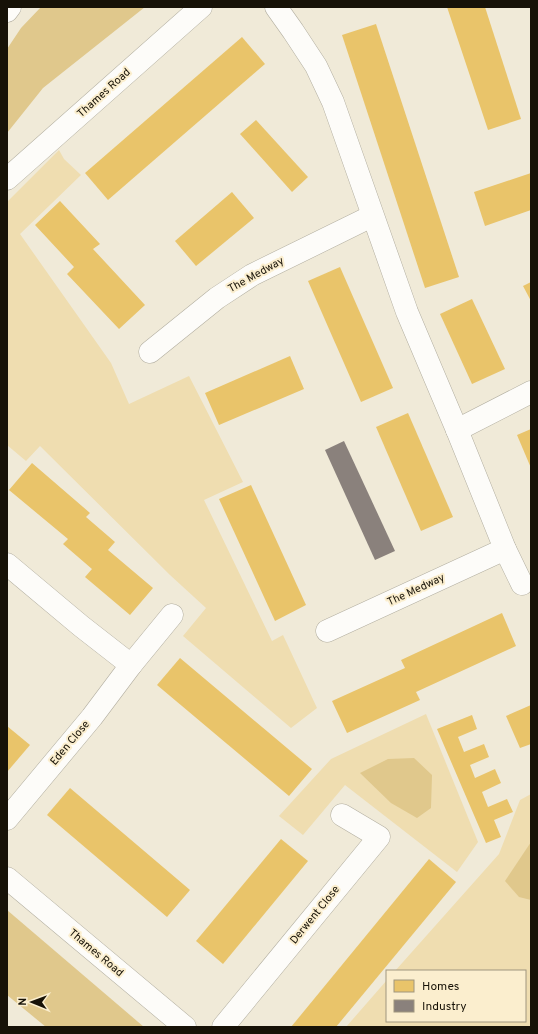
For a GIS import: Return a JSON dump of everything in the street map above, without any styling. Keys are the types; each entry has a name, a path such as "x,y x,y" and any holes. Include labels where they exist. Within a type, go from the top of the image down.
{"street":[{"path":"7,11 10,7"},
{"name":"Thames Road","path":"7,179 201,7"},
{"path":"276,7 316,66 333,102 407,312 505,549 522,584"},
{"name":"The Medway","path":"150,352 217,298 252,275 372,216"},
{"path":"457,430 531,392"},
{"name":"The Medway","path":"327,631 505,549"},
{"path":"7,564 81,626 131,665"},
{"name":"Eden Close","path":"7,819 92,717 131,665 172,615"},
{"name":"Derwent Close","path":"224,1027 379,837 342,815"},
{"name":"Thames Road","path":"7,878 185,1027"}],"shaded area":[{"path":"41,7 145,7 43,88 7,133 7,49 21,28"},
{"path":"59,150 64,159 81,175 20,234 111,363 129,404 189,376 243,482 204,500 272,641 283,635 317,708 291,728 183,636 206,608 170,575 40,446 26,461 7,445 7,202"},
{"path":"426,714 478,842 457,872 345,785 303,835 279,816 331,759"},
{"path":"414,758 432,775 431,808 417,818 391,803 360,773 388,759"},
{"path":"531,794 531,1027 346,1027 386,981 386,1022 526,1022 526,970 396,970 499,854 520,800"},
{"path":"531,842 531,900 519,897 505,881"},
{"path":"7,910 144,1027 46,1027 7,995"}],"building: Homes":[{"path":"447,7 485,7 521,119 488,130"},
{"path":"376,24 459,277 425,288 342,35"},
{"path":"242,37 265,64 108,200 85,173"},
{"path":"256,120 308,177 292,192 240,134"},
{"path":"531,173 531,210 485,226 474,192"},
{"path":"232,192 254,218 196,266 175,241"},
{"path":"60,201 100,244 93,249 145,305 119,329 67,274 74,267 35,225"},
{"path":"340,267 393,388 361,402 308,281"},
{"path":"531,282 531,301 523,286"},
{"path":"472,299 505,369 472,384 440,314"},
{"path":"290,356 304,389 219,425 205,393"},
{"path":"408,413 453,517 421,531 376,427"},
{"path":"531,429 531,468 517,435"},
{"path":"32,463 90,513 86,517 115,542 108,550 153,588 130,615 85,577 92,569 63,544 68,539 9,490"},
{"path":"251,485 306,605 275,621 219,499"},
{"path":"502,613 516,646 416,692 420,700 347,733 332,701 405,668 401,660"},
{"path":"180,658 312,769 289,796 157,685"},
{"path":"531,705 531,744 520,748 506,716"},
{"path":"472,715 477,729 458,737 464,752 484,744 489,757 470,765 475,778 495,769 501,783 482,792 488,807 507,799 513,812 494,820 501,837 486,843 437,729"},
{"path":"7,726 30,745 7,772"},
{"path":"70,788 190,890 167,917 47,815"},
{"path":"281,839 308,861 223,964 196,941"},
{"path":"429,859 456,882 336,1027 291,1027"}],"building: Industry":[{"path":"344,441 395,551 375,560 325,450"}]}
